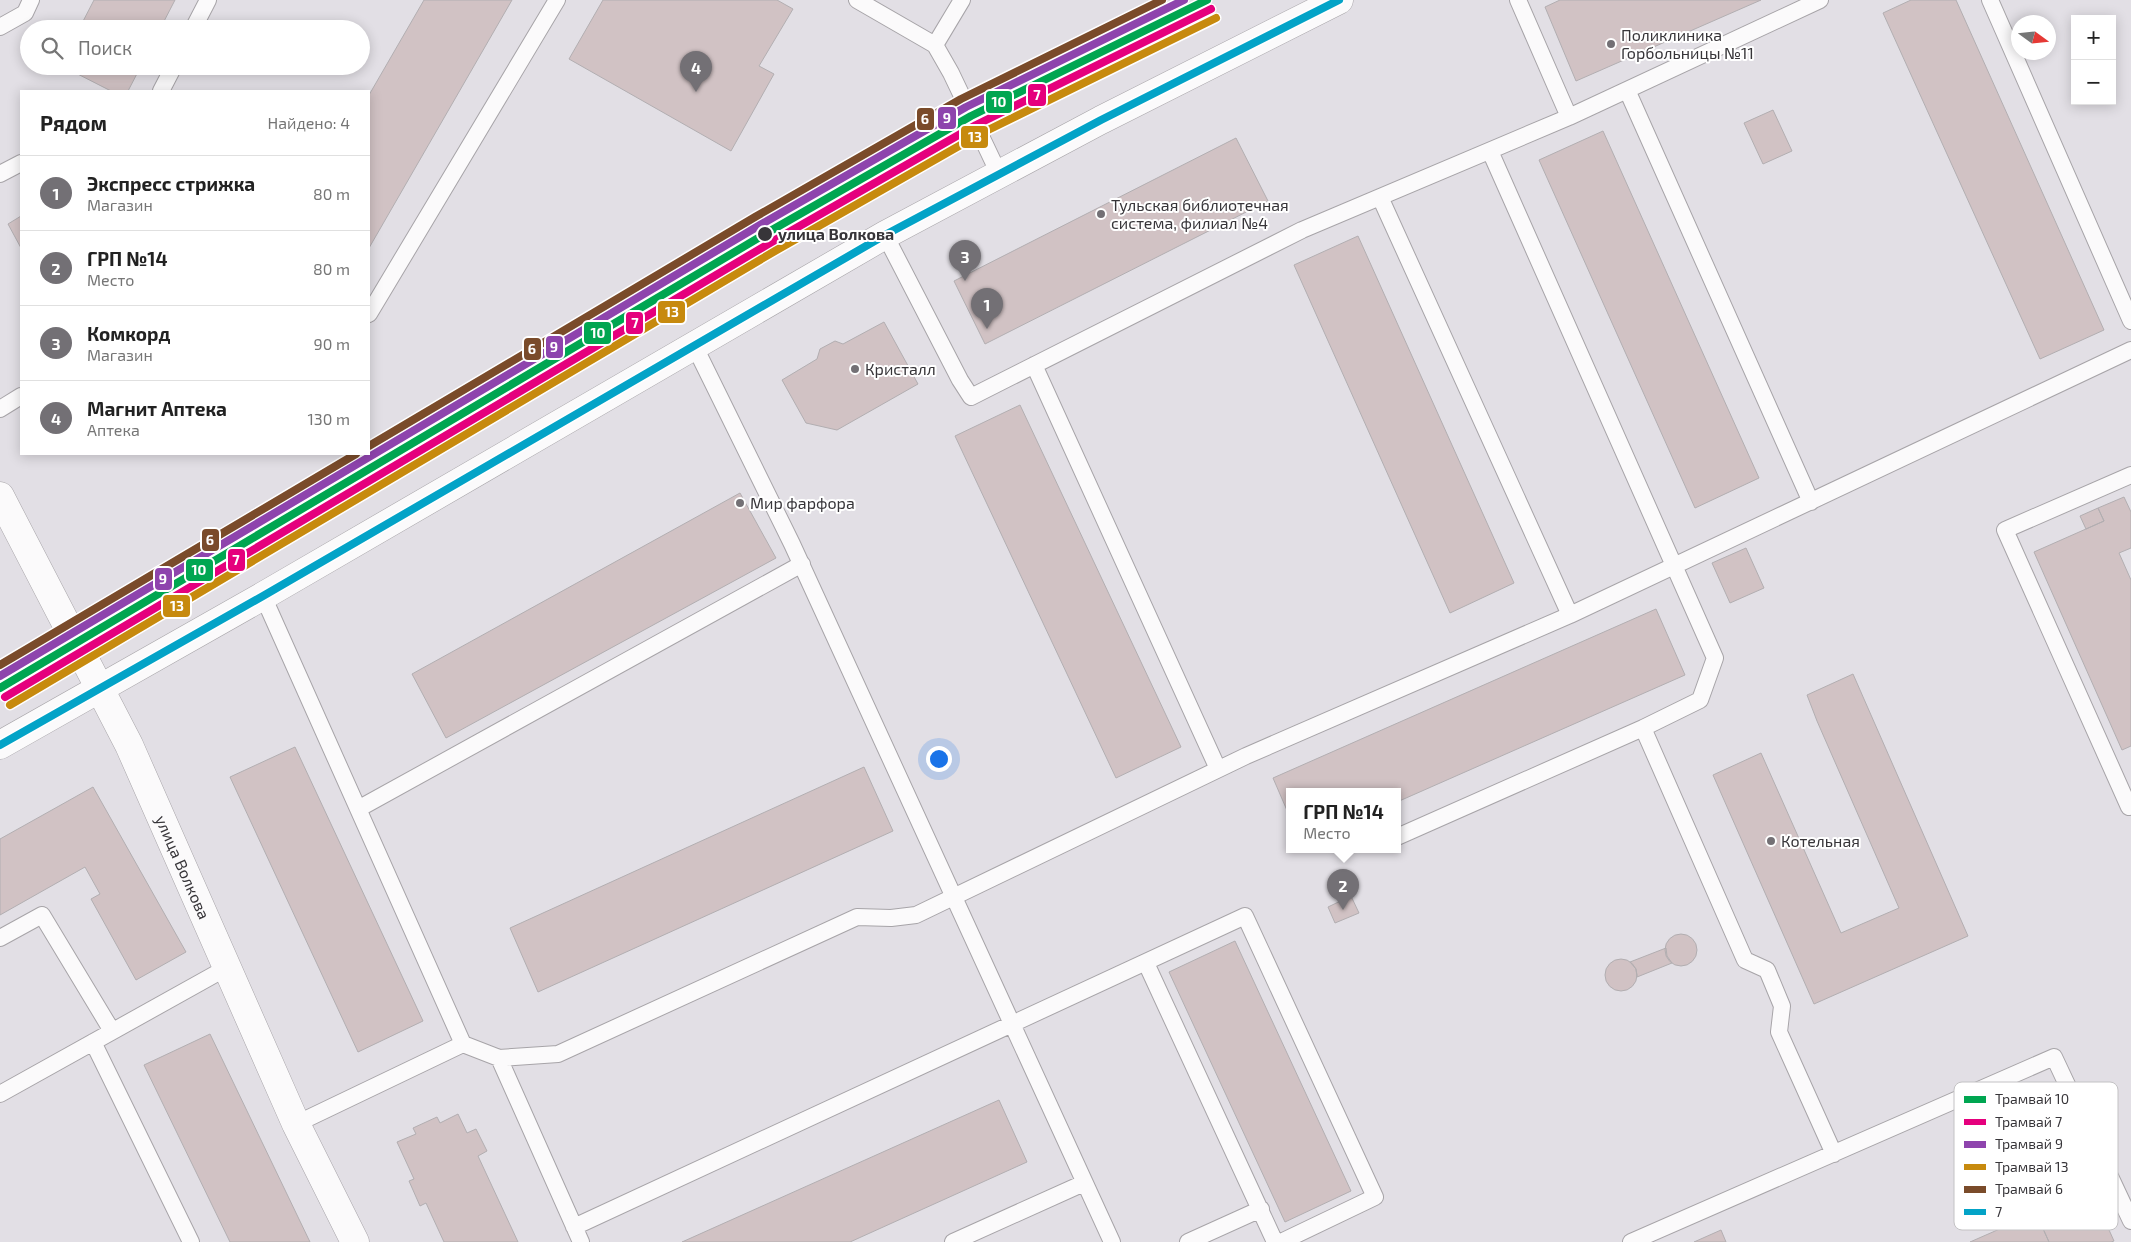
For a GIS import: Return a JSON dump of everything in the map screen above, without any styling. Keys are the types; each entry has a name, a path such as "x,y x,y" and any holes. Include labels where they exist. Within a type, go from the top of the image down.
{"main road":[{"path":"0,745 263,596 885,235 1101,120 1339,0"},
{"name":"улица Волкова","path":"0,496 129,745 296,1124 355,1242"}],"lane":[{"path":"0,28 25,13 31,0"},
{"path":"198,20 208,0"},
{"path":"370,312 557,0"},
{"path":"857,0 936,45 1000,174"},
{"path":"936,45 962,0"},
{"path":"1518,0 1569,117"},
{"path":"885,235 960,380 971,397 1302,230 1569,117 1820,0"},
{"path":"1990,0 2131,321"},
{"path":"162,90 169,75"},
{"path":"1627,90 1811,502"},
{"path":"1401,835 1643,728 1700,700 1715,658 1490,151"},
{"path":"0,174 20,164"},
{"path":"1380,197 1570,615"},
{"path":"694,345 802,564 1112,1242"},
{"path":"263,596 462,1044 500,1058 558,1054 857,917 891,918 916,915 953,895 1218,769 1570,615 2131,350"},
{"path":"1034,365 1218,769"},
{"path":"0,409 20,397"},
{"path":"2131,475 2005,530 2129,807 2131,806"},
{"path":"358,809 802,564"},
{"path":"1643,728 1745,960 1767,970 1782,1006 1779,1032 1834,1154"},
{"path":"0,938 42,915 112,1031"},
{"path":"574,1227 1245,916 1374,1197 1281,1242"},
{"path":"1146,963 1275,1242"},
{"path":"0,1094 228,966"},
{"path":"93,1042 192,1242"},
{"path":"296,1124 462,1044"},
{"path":"1997,1082 2054,1057 2066,1082"},
{"path":"500,1058 581,1242"},
{"path":"1631,1242 1954,1101"},
{"path":"953,1242 1084,1183"},
{"path":"2118,1193 2131,1221"},
{"path":"1188,1242 1261,1209"}],"building":[{"path":"94,0 175,0 165,20 84,20"},
{"path":"424,0 512,0 370,246 370,93"},
{"path":"603,0 777,0 793,9 759,66 774,74 731,151 569,59"},
{"name":"Поликлиника Горбольницы №11","path":"1560,0 1761,0 1576,81 1545,7"},
{"path":"1911,0 1956,0 2104,330 2040,359 1883,13"},
{"path":"80,75 136,75 129,90 109,90"},
{"path":"1773,110 1792,151 1763,164 1744,123"},
{"path":"1603,131 1759,478 1695,508 1539,160"},
{"path":"1236,138 1268,201 985,344 954,281"},
{"path":"20,217 20,246 8,224"},
{"path":"1358,236 1514,583 1450,613 1294,265"},
{"name":"Кристалл","path":"884,322 918,384 837,430 806,423 782,380 817,359 820,349 835,341 843,344"},
{"path":"1020,405 1181,747 1116,778 955,436"},
{"path":"740,493 776,558 446,738 412,674"},
{"path":"2124,497 2131,512 2131,548 2119,553 2131,580 2131,746 2122,750 2034,552 2104,521 2098,508"},
{"path":"2098,508 2104,521 2086,529 2080,516"},
{"path":"1746,548 1764,588 1730,603 1712,563"},
{"path":"1656,609 1685,675 1401,800 1401,788 1286,788 1286,808 1273,778"},
{"name":"Котельная","path":"1853,674 1968,936 1814,1004 1713,775 1761,753 1841,933 1899,908 1807,695"},
{"path":"295,747 423,1021 358,1052 230,777"},
{"path":"864,767 893,831 538,992 510,928"},
{"path":"93,787 186,952 136,980 91,899 100,894 85,867 0,915 0,839"},
{"path":"1351,896 1359,913 1335,923 1328,907"},
{"path":"1681,934 1692,939 1697,950 1692,961 1681,966 1670,961 1665,950 1670,939"},
{"path":"1235,941 1351,1191 1285,1222 1169,972"},
{"path":"1666,948 1667,956 1672,963 1637,977 1636,969 1630,962"},
{"path":"1621,959 1632,964 1637,975 1632,986 1621,991 1610,986 1605,975 1610,964"},
{"path":"210,1034 310,1242 230,1242 144,1065"},
{"path":"999,1100 1027,1162 850,1242 682,1242"},
{"path":"458,1114 467,1133 476,1129 487,1151 478,1156 518,1242 444,1242 426,1203 420,1206 409,1181 414,1179 397,1142 416,1134 413,1128 437,1117 440,1123"},
{"path":"1721,1230 1726,1242 1694,1242"},
{"path":"1997,1230 2044,1230 2049,1242 1970,1242"},
{"path":"2044,1230 2109,1230 2114,1241 2111,1242 2049,1242"}],"tram line":[{"name":"6","path":"370,445 755,217 961,99 1162,0"},
{"name":"9","path":"0,676 760,225 966,107 1184,0"},
{"name":"10","path":"0,688 765,234 971,116 1207,0"},
{"name":"7","path":"5,697 770,243 976,125 1211,9"},
{"name":"13","path":"10,705 775,251 980,134 1216,18"},
{"name":"6","path":"0,665 354,455"}],"transit line":[{"name":"7","path":"0,745 263,596 885,235 1101,120 1339,0"}],"place":[{"name":"Поликлиника Горбольницы №11","path":"1611,44"},
{"name":"Магнит Аптека","path":"696,92"},
{"name":"Тульская библиотечная система, филиал №4","path":"1101,214"},
{"name":"улица Волкова","path":"765,234"},
{"name":"Комкорд","path":"965,281"},
{"name":"Экспресс стрижка","path":"987,329"},
{"name":"Кристалл","path":"855,369"},
{"name":"Мир фарфора","path":"740,503"},
{"name":"Котельная","path":"1771,841"},
{"name":"ГРП №14","path":"1343,910"}]}
